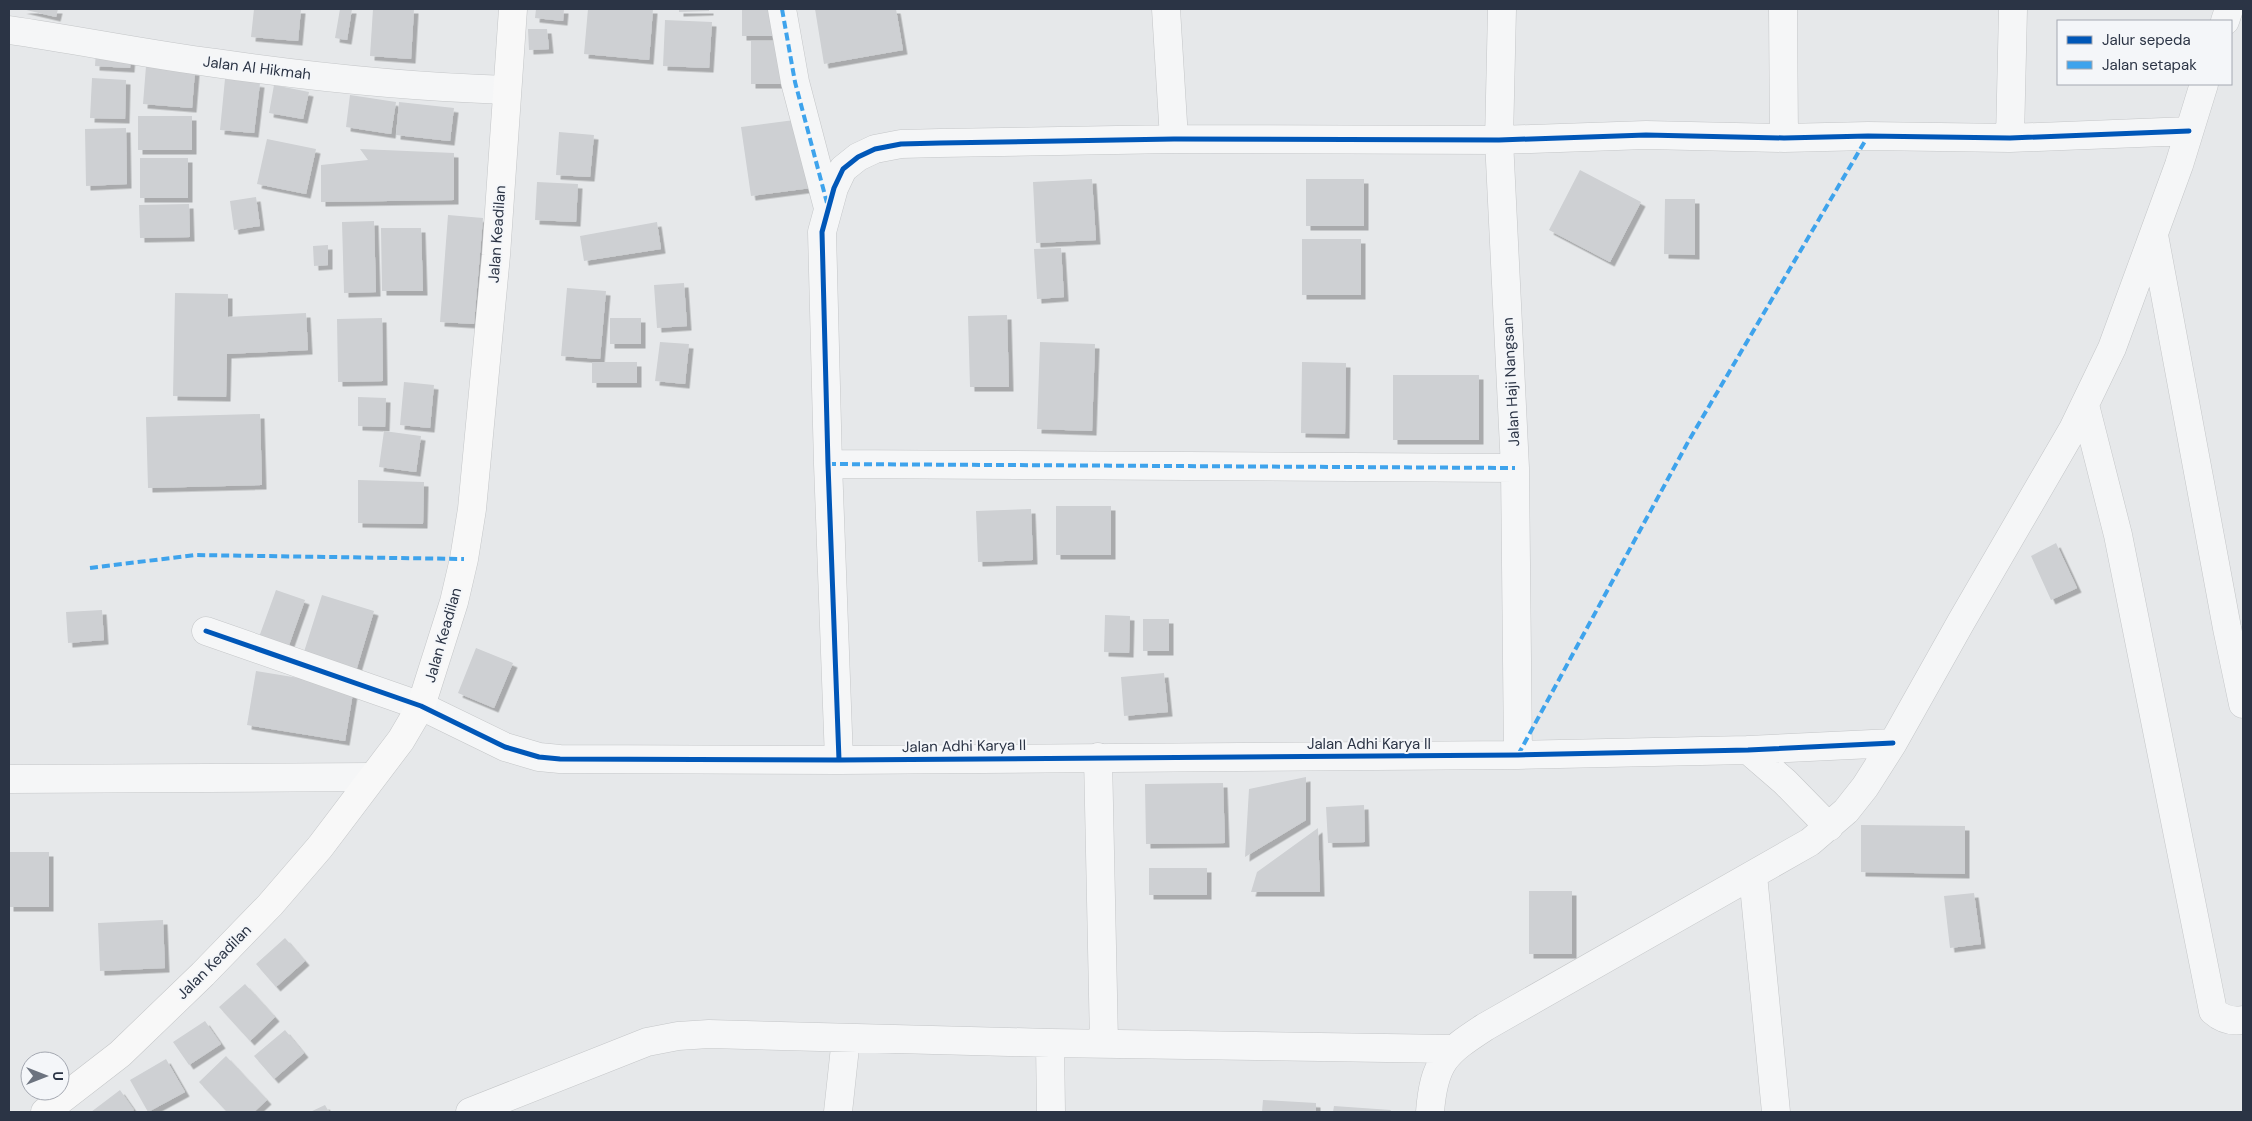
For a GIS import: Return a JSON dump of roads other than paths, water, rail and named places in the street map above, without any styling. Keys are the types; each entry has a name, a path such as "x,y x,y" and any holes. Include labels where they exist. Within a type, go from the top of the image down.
{"main road":[{"name":"Jalan Keadilan","path":"48,1111 120,1054 203,974 270,905 320,847 401,740 421,706 454,602 464,559 472,509 496,255 513,9"}],"street":[{"path":"782,9 795,82 828,208"},
{"path":"1166,9 1174,139"},
{"name":"Jalan Haji Nangsan","path":"1502,9 1499,140 1515,468 1518,756"},
{"path":"1783,9 1784,138"},
{"path":"2010,138 2013,9"},
{"name":"Jalan Al Hikmah","path":"9,30 214,63 423,87 507,90"},
{"path":"1430,1112 1436,1074 1443,1060 1452,1049 1485,1027 1810,842 1846,811 1865,787 1893,743 2085,405 2112,348 2180,165 2204,85"},
{"path":"839,760 822,232 834,188 843,169 858,157 875,149 901,144 1174,139 1499,140 1646,135 1784,138 1868,136 2010,138 2189,131"},
{"path":"2154,235 2227,628 2243,704"},
{"path":"2085,405 2118,535 2213,1011 2220,1018 2234,1021 2243,1020"},
{"path":"828,464 1515,468"},
{"name":"Jalan Adhi Karya II","path":"206,632 421,706 506,747 539,758 582,761 1518,756 1748,750 1893,743"},
{"path":"1748,750 1785,782 1829,827"},
{"path":"1098,757 1104,1042"},
{"path":"9,778 372,777"},
{"path":"1752,875 1776,1112"},
{"path":"470,1112 647,1042 678,1036 709,1034 1050,1043 1104,1042 1452,1049"},
{"path":"838,1112 846,1038"},
{"path":"1050,1043 1050,1112"}]}
